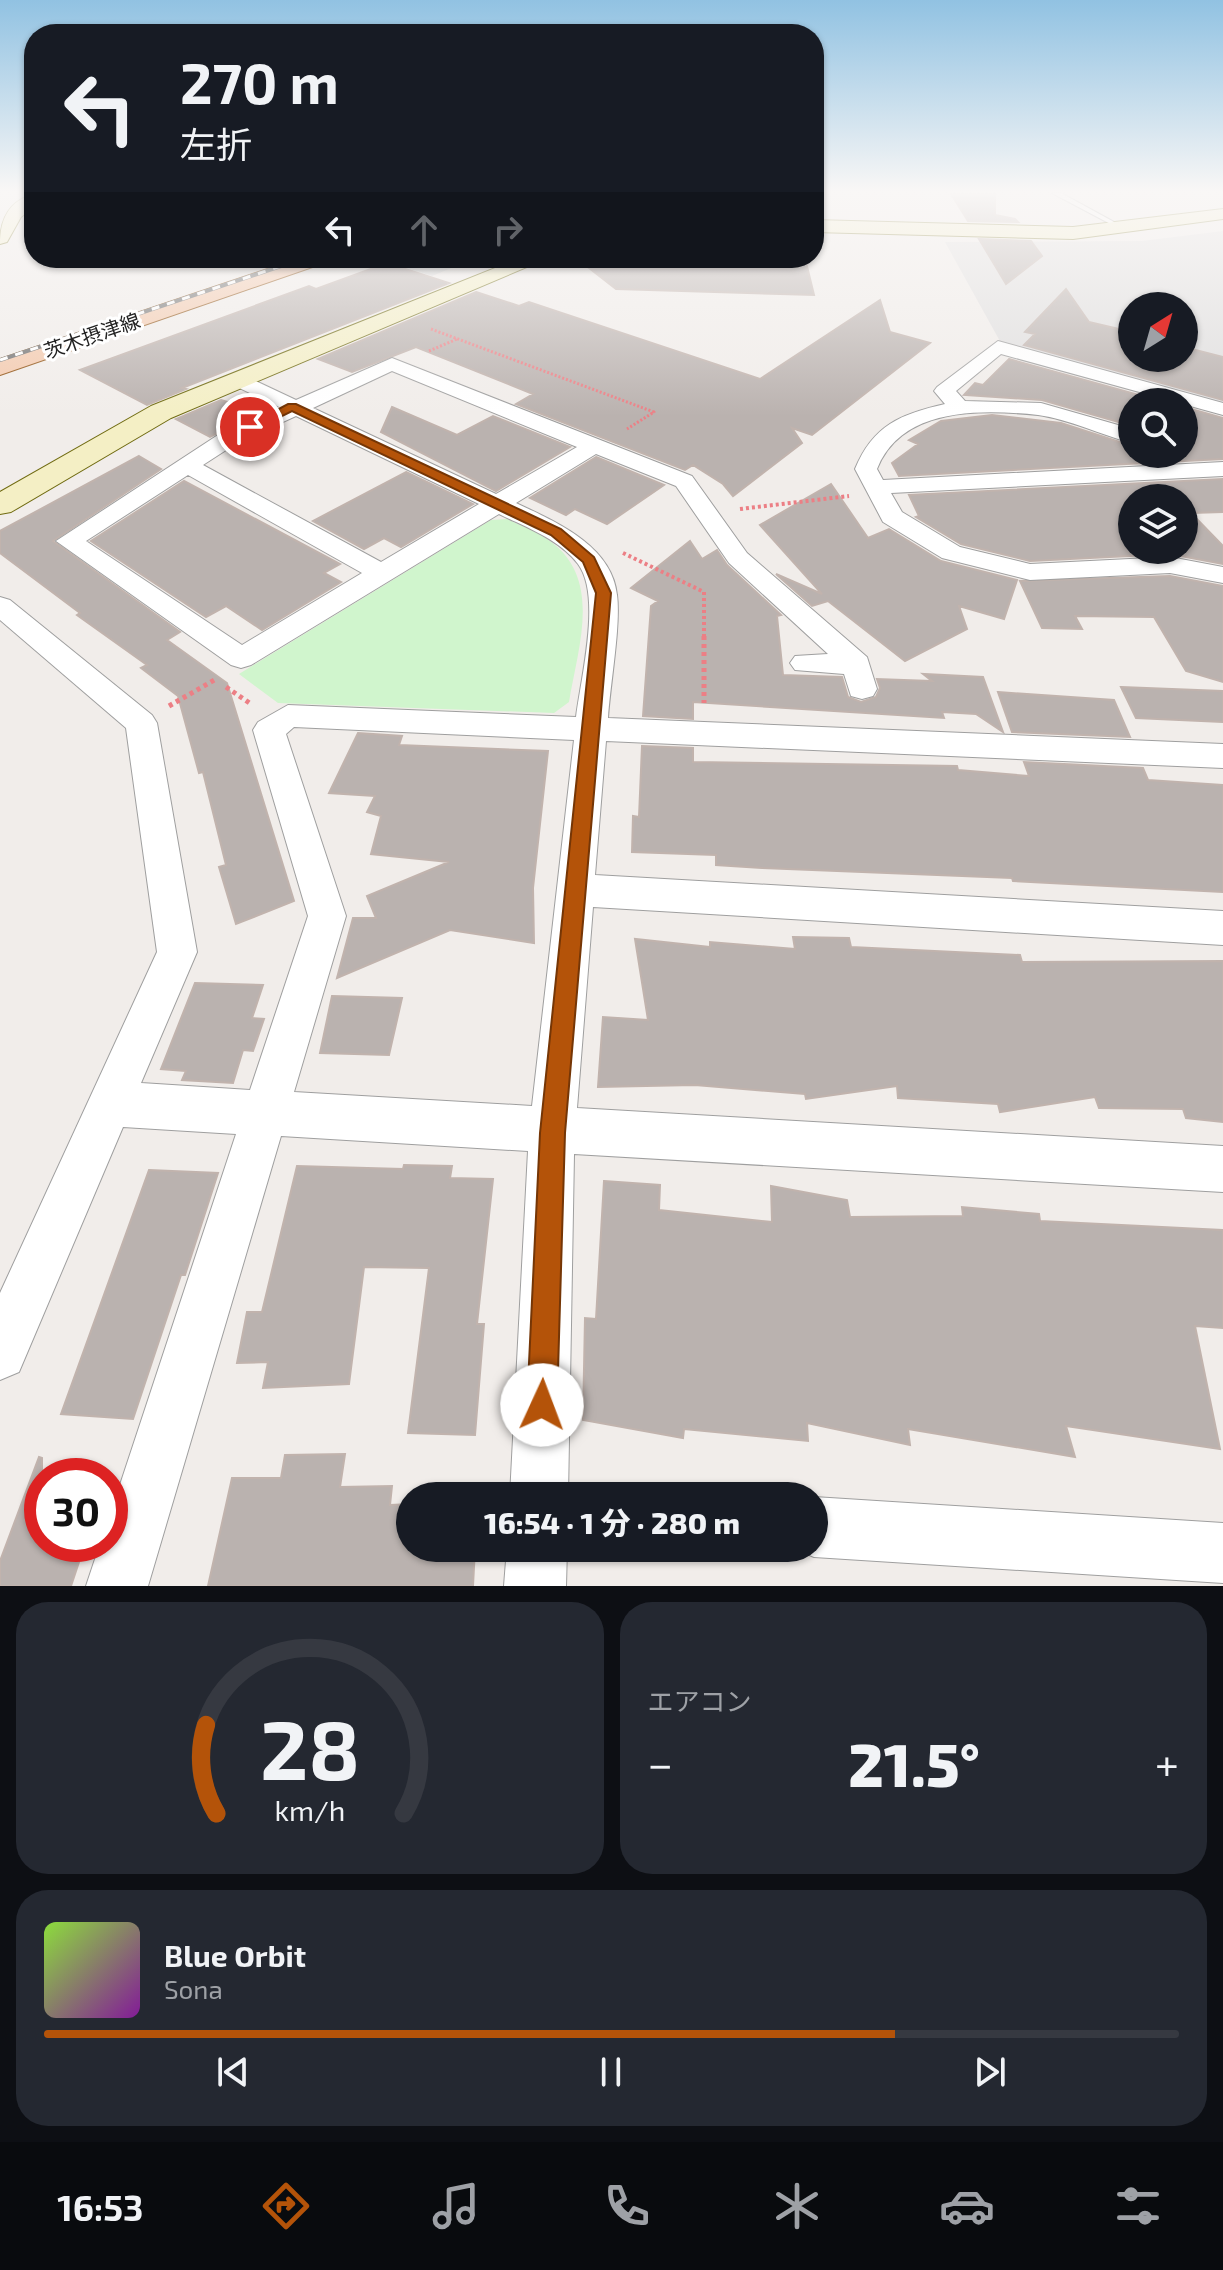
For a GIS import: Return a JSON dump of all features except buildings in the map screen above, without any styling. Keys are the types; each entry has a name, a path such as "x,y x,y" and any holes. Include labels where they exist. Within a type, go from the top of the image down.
{"main road":[{"name":"茨木摂津線","path":"0,349 247,268"},
{"name":"茨木摂津線","path":"0,368 291,268"}],"street":[{"path":"0,505 161,412 513,268"},
{"path":"959,407 944,391 998,347 1223,409"},
{"path":"594,446 241,658 69,541 229,438 292,406 392,364 684,481 738,558 860,677 805,663"},
{"path":"236,379 556,532 589,560 604,593 552,1133 540,1482"},
{"path":"1118,432 1041,409 959,407 912,418 875,446 866,469 892,517 951,553 1030,572 1170,565 1223,575"},
{"path":"1198,457 1223,468"},
{"path":"189,466 381,573"},
{"path":"876,487 1223,468"},
{"path":"0,606 141,723 177,952 0,1353"},
{"path":"117,1586 327,916 269,730 288,716 1223,756"},
{"path":"576,890 1223,928"},
{"path":"110,1104 552,1133 1223,1169"},
{"path":"828,1528 1223,1553"},
{"path":"535,1586 536,1562"}],"path":[{"path":"420,325 654,412 594,446"},
{"path":"707,513 866,494 876,487"},
{"path":"618,550 704,592 703,732"},
{"path":"141,723 231,670 241,658"},
{"path":"215,679 279,723"}],"shaded area":[{"path":"959,267 1223,267 1223,404 1198,397 1198,388 1165,388 1001,343"},
{"path":"407,268 452,268 432,276"}],"green space":[{"path":"507,519 547,539 565,555 576,573 581,593 581,636 569,702 554,713 278,703 239,674 491,520"}],"railway":[{"path":"0,360 275,268"}],"route":[{"path":"250,427 292,406 556,532 589,560 604,593 552,1133 542,1405"}]}
